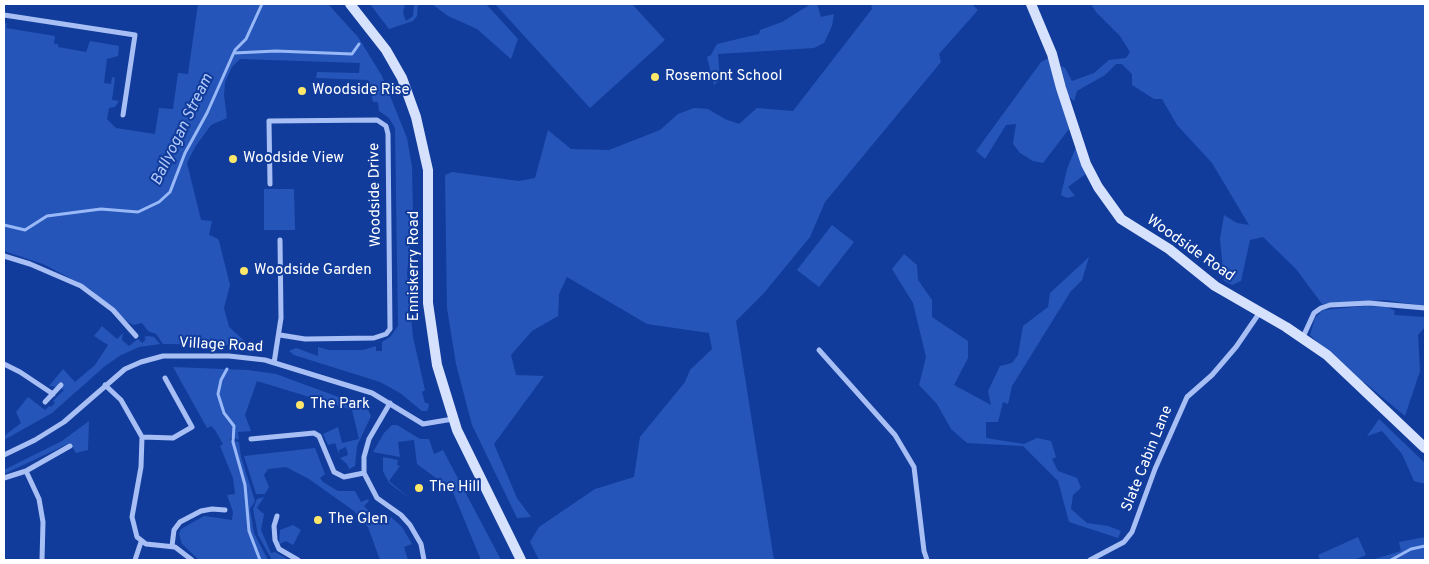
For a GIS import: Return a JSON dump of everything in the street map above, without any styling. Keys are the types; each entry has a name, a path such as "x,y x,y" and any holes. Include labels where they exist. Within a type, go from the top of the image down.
{"street":[{"name":"Enniskerry Road","path":"350,4 376,36 402,78 411,100 423,142 430,190 428,278 431,329 437,365 452,419 520,560"},
{"name":"Woodside Road","path":"1030,4 1052,54 1086,164 1098,187 1121,219 1179,256 1215,286 1302,337 1327,355 1425,448"},
{"path":"4,14 135,35 124,115"},
{"name":"Woodside Drive","path":"270,184 269,121 376,120 386,126 388,134 390,329 386,334 374,338 304,339 280,335"},
{"path":"274,363 280,335 280,240"},
{"path":"4,256 30,264 81,286 113,310 136,336"},
{"path":"1302,337 1314,313 1330,305 1369,303 1425,308"},
{"name":"Slate Cabin Lane","path":"1090,560 1124,542 1132,532 1155,469 1188,397 1218,368 1260,312"},
{"path":"819,350 895,435 914,467 924,551 927,560"},
{"name":"Village Road","path":"4,455 35,440 64,422 125,369 163,356 229,356 274,363 372,393 423,424 452,419"},
{"path":"4,364 20,372 53,394"},
{"path":"142,438 173,438 192,427 165,378"},
{"path":"45,402 61,385"},
{"path":"105,385 121,400 142,438 141,467 135,492 132,518 133,527 141,542 172,546 192,560"},
{"path":"390,403 368,439 364,457 364,474 376,498 401,515 410,525 421,544 424,560"},
{"path":"251,439 314,433 319,436 334,472 344,476 364,474"},
{"path":"4,478 26,471 70,446"},
{"path":"26,471 39,498 43,522 42,560"},
{"path":"172,546 174,530 180,522 201,510 225,510"},
{"path":"277,516 274,526 278,549 298,560"},
{"path":"135,560 141,542"}],"shaded area":[{"path":"198,4 328,4 358,37 382,76 407,138 412,167 413,214 407,274 413,337 425,390 422,392 425,403 428,403 429,406 427,411 422,411 400,393 380,382 294,355 289,351 296,348 318,356 318,347 329,350 363,350 376,346 376,351 382,351 382,342 390,337 398,326 395,128 389,118 379,111 378,102 373,102 368,80 316,78 317,72 359,73 360,63 240,59 232,67 225,82 224,95 227,118 211,125 195,147 187,163 201,220 212,221 209,235 219,241 230,285 224,308 229,327 249,345 163,344 156,334 148,331 142,323 134,325 128,322 90,289 43,264 4,251 4,24 7,23 6,28 55,36 54,44 58,44 58,47 86,52 90,41 119,46 118,56 107,59 104,83 111,84 112,77 115,78 112,100 119,101 115,107 109,108 107,119 116,128 155,134 159,108 173,109 178,73 188,74"},
{"path":"370,4 405,4 403,13 406,21 413,16 414,4 418,4 417,16 413,21 389,29"},
{"path":"432,4 486,4 518,39 511,59 477,29 448,16"},
{"path":"495,4 632,4 665,40 590,108"},
{"path":"811,4 817,4 821,17 834,14 832,26 824,43 814,48 718,54 720,80 714,85 707,57 711,55 717,44 759,34 760,30 782,22"},
{"path":"871,4 972,4 978,10 939,54 941,62 825,202 810,237 764,293 736,321 774,560 539,560 530,542 539,527 595,489 634,477 640,437 685,382 690,370 712,349 709,333 647,324 567,277 559,294 558,316 532,331 511,355 516,375 544,376 494,444 517,498 531,517 517,518 472,425 456,364 447,308 445,175 452,172 519,181 535,178 548,130 571,149 609,150 660,130 678,114 694,108 708,109 725,119 739,124 757,108 793,111 872,9"},
{"path":"1091,4 1425,4 1425,306 1384,300 1322,304 1296,269 1263,237 1250,240 1241,281 1232,285 1224,281 1220,239 1224,215 1237,223 1249,225 1212,163 1177,125 1162,99 1154,99 1132,85 1132,74 1122,64 1116,64 1105,75 1077,91 1074,101 1068,96 1061,66 1065,68 1072,81 1094,73 1109,60 1126,58 1130,52 1120,36 1096,12"},
{"path":"1049,58 1069,129 1043,163 1033,161 1020,153 1013,144 1016,124 1006,125 985,159 976,151 1041,62"},
{"path":"1076,147 1087,173 1068,187 1075,196 1067,198 1061,195 1067,169"},
{"path":"264,189 294,189 295,230 264,230"},
{"path":"832,225 854,242 819,287 797,270"},
{"path":"904,254 917,265 918,280 932,300 932,317 968,341 968,358 954,385 991,405 988,391 1000,366 1012,363 1018,355 1023,326 1048,307 1050,293 1089,257 1082,280 1071,291 1012,386 1008,404 1003,402 998,422 986,422 986,438 1024,444 1037,438 1051,441 1056,457 1052,459 1058,471 1077,478 1081,488 1073,495 1071,509 1087,523 1108,526 1121,531 1118,538 1069,522 1058,481 1023,446 967,443 951,429 937,404 919,385 926,357 913,303 892,269"},
{"path":"1365,306 1387,307 1395,311 1394,315 1425,317 1425,327 1418,335 1420,371 1405,416 1364,382 1361,385 1310,335 1315,318 1323,310"},
{"path":"102,326 117,339 123,333 122,340 129,346 138,339 142,343 146,339 144,337 148,336 154,337 160,344 139,347 121,355 105,366 52,413 4,440 4,436 21,423 16,412 28,397 45,410 55,403 53,401 64,390 49,386 63,369 75,382 95,365 108,345 94,336"},
{"path":"173,367 248,370 276,374 352,402 352,405 358,407 359,404 367,408 371,416 357,446 355,466 349,469 347,464 340,458 348,455 346,447 339,450 339,454 335,443 328,445 323,434 338,427 342,443 359,439 352,410 257,381 245,415 251,431 238,432 239,440 231,437 230,440 239,442 241,457 255,501 250,509 254,533 268,560 199,560 182,544 179,534 181,529 204,516 232,520 233,512 227,495 235,494 233,478 220,446 223,444 211,426 207,428"},
{"path":"1379,419 1425,463 1425,484 1414,481 1402,454 1382,431 1367,436"},
{"path":"89,421 88,450 76,453 70,443 4,474 4,470 62,441"},
{"path":"392,425 397,425 420,439 429,439 434,454 443,450 501,560 481,560 452,490 417,464 414,440 398,442 400,457 373,452 384,433"},
{"path":"315,448 325,474 320,478 323,482 338,491 355,491 361,502 368,499 369,501 364,506 373,515 387,524 391,517 402,527 412,544 404,547 408,560 380,560 368,527 354,511 309,479 286,467 268,469 264,475 269,487 265,494 256,494 244,456"},
{"path":"383,457 398,460 397,465 400,466 389,481 412,500 389,483 383,471"},
{"path":"264,497 257,508 264,514 261,530 271,553 275,552 289,560 272,560 258,535 253,509 257,499"},
{"path":"293,525 301,530 293,545 286,541 279,544 280,530"},
{"path":"1358,537 1366,555 1354,560 1320,560 1318,555"},
{"path":"1425,537 1425,560 1371,560 1401,551 1399,542"}],"waterway":[{"name":"Ballyogan Stream","path":"4,225 25,230 47,216 101,209 138,212 159,202 170,192 185,153 207,113 235,50 246,39 262,4"},
{"path":"234,53 276,51 352,54 359,44"},
{"path":"227,369 221,380 218,394 224,413 234,426 233,442 245,485 249,531 260,560"},
{"path":"1391,560 1411,549 1425,546"}],"place":[{"name":"Rosemont School","path":"655,77"},
{"name":"Woodside Rise","path":"302,91"},
{"name":"Woodside View","path":"233,159"},
{"name":"Woodside Garden","path":"244,271"},
{"name":"The Park","path":"300,405"},
{"name":"The Hill","path":"419,488"},
{"name":"The Glen","path":"318,520"}]}
